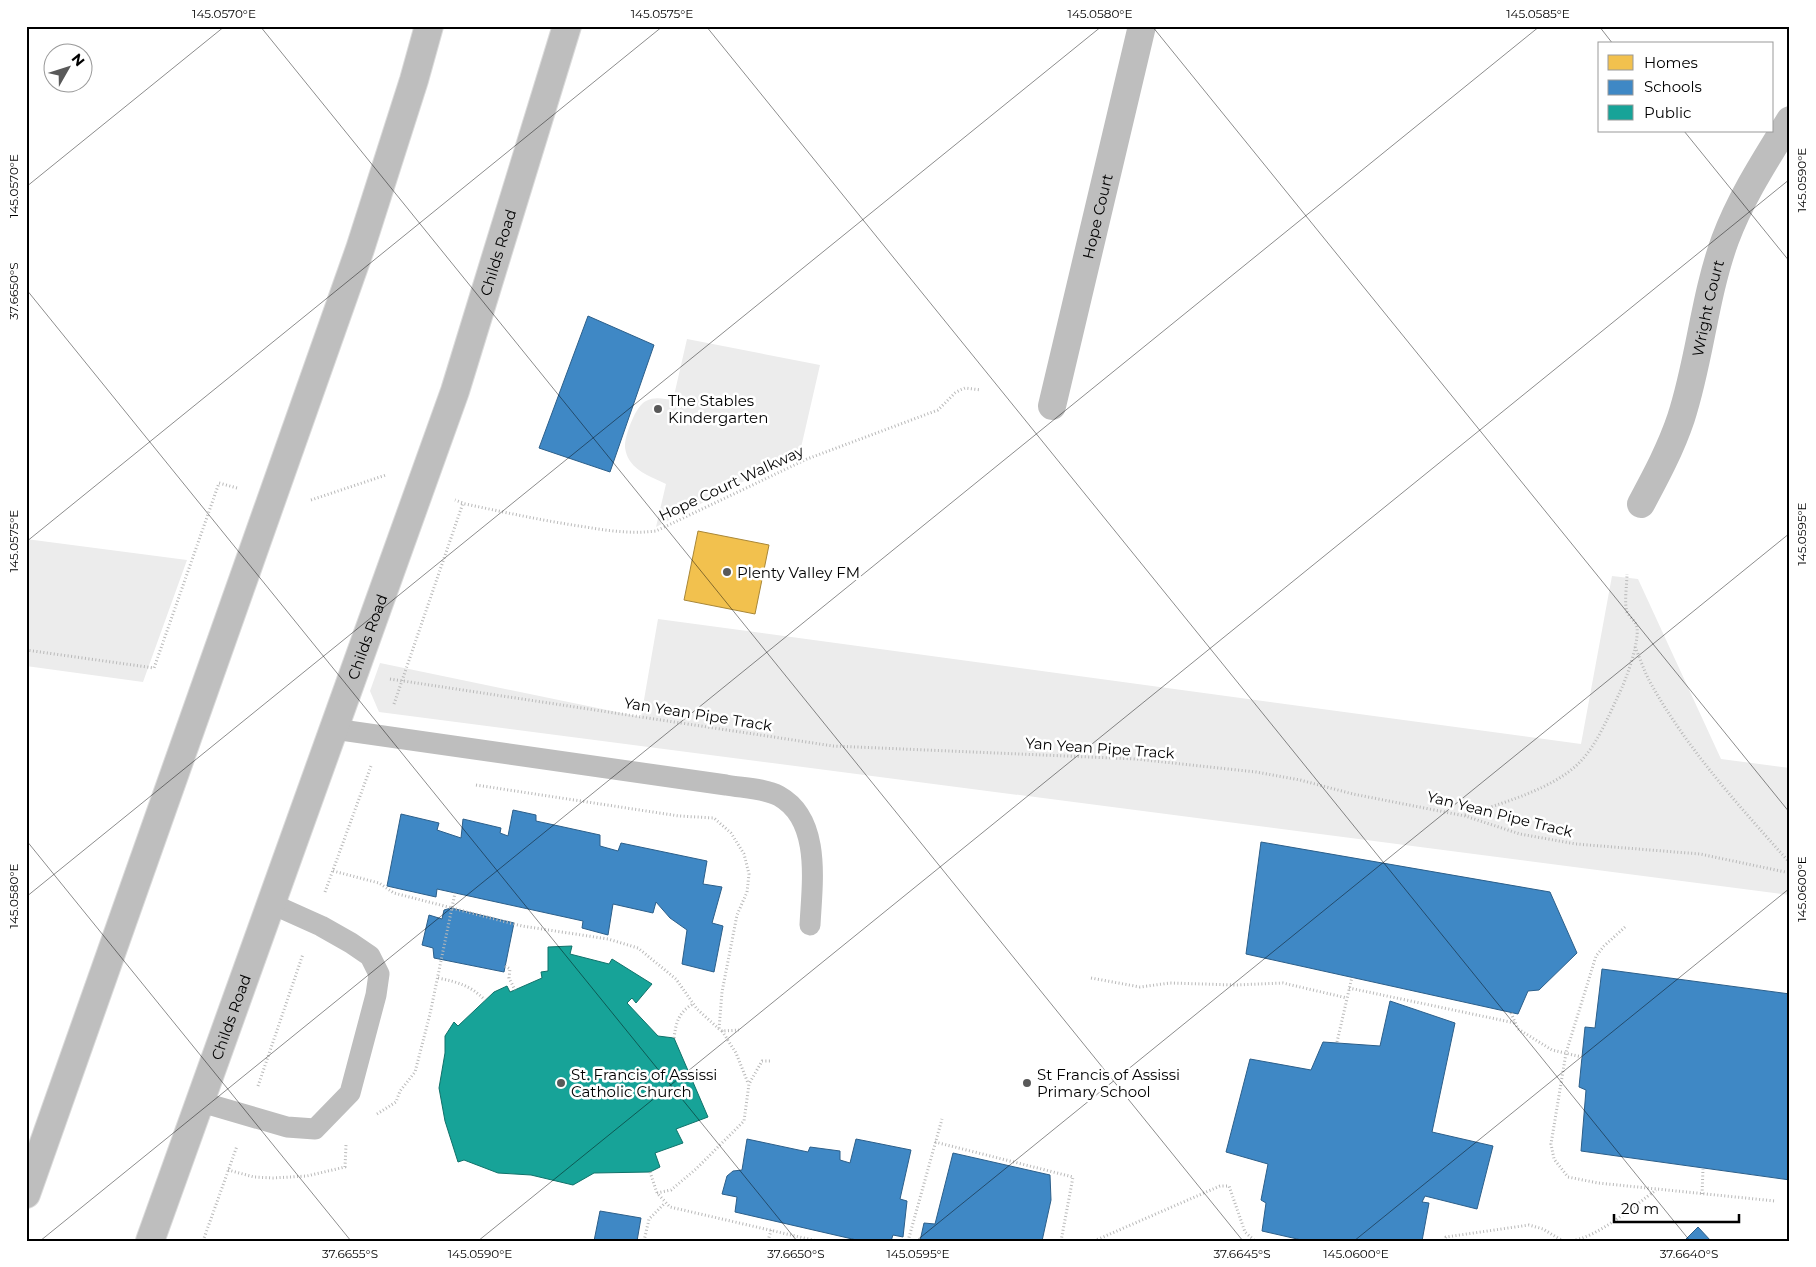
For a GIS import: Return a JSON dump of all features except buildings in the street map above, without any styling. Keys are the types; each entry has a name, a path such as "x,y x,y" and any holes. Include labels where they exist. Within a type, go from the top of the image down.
{"main road":[{"path":"26,1194 360,249 414,80 429,26"},
{"name":"Childs Road","path":"150,1241 455,391 567,26"},
{"name":"Hope Court","path":"1052,406 1142,26"},
{"name":"Wright Court","path":"1641,504 1668,453 1681,417 1714,275 1725,241 1740,204 1790,120"}],"lane":[{"path":"334,729 770,792 787,802 798,814 810,840 813,863 810,925"},
{"path":"201,1102 287,1127 315,1129 350,1093 376,996 379,974 370,956 351,943 314,923 272,904"}],"path":[{"name":"Hope Court Walkway","path":"26,650 154,668 219,483 298,504 387,475 453,501 540,520 612,531 656,532 807,459 938,410 960,390 965,388 981,390"},
{"path":"203,1241 463,503"},
{"path":"1465,816 1518,798 1560,777 1579,763 1590,748 1625,681 1635,646 1637,629 1626,610 1627,574"},
{"path":"1635,646 1649,680 1670,717 1732,797 1790,863"},
{"name":"Yan Yean Pipe Track","path":"402,680 833,746 1136,759 1256,772 1300,780 1352,794 1465,816 1520,834 1576,844 1700,854 1790,873"},
{"path":"467,784 679,816 714,818 731,833 744,854 749,874 747,892 737,914 722,992 720,1030"},
{"path":"333,871 379,883 394,894 522,926 608,939 638,948 676,978 697,1009 720,1030 736,1053 749,1084"},
{"path":"375,1115 396,1102 400,1091 415,1072 438,978 455,893"},
{"path":"1625,927 1596,956 1566,1053 1551,1144 1554,1159 1568,1177 1598,1183 1775,1201"},
{"path":"505,966 510,969 510,978 515,990"},
{"path":"1337,1042 1352,977"},
{"path":"438,978 475,989 485,1000"},
{"path":"1091,978 1140,987 1170,983 1235,985 1283,983 1347,998"},
{"path":"1349,988 1515,1023"},
{"path":"674,1038 677,1019 685,1009 694,1004"},
{"path":"1511,1013 1518,1029 1552,1050 1582,1057"},
{"path":"720,1030 739,1030"},
{"path":"657,1193 671,1190 696,1169 744,1121 749,1084 762,1062 771,1061"},
{"path":"908,1241 942,1119"},
{"path":"228,1170 254,1178 273,1178 307,1176 345,1167 346,1146 350,1138"},
{"path":"935,1142 1073,1177 1061,1241"},
{"path":"1702,1194 1703,1169"},
{"path":"650,1172 657,1193 670,1207 817,1241"},
{"path":"1094,1241 1220,1186 1229,1186 1246,1232 1254,1240 1258,1241"},
{"path":"1569,1241 1598,1231 1658,1189"},
{"path":"644,1241 649,1219 665,1203"},
{"path":"1444,1241 1446,1237 1529,1225 1543,1229 1563,1241"},
{"path":"768,1241 771,1230"}],"shaded area":[{"path":"687,339 820,365 800,452 656,527 666,484 646,475 633,465 626,454 625,441 632,421 642,404 646,401 660,398 673,400"},
{"path":"26,539 187,560 143,682 26,666"},
{"path":"1612,576 1638,579 1721,759 1790,768 1790,895 379,712 370,691 380,663 641,717 658,619 1581,744"}],"place":[{"name":"The Stables Kindergarten","path":"658,409"},
{"name":"Plenty Valley FM","path":"727,572"},
{"name":"St. Francis of Assissi Catholic Church","path":"561,1083"},
{"name":"St Francis of Assissi Primary School","path":"1027,1083"}]}
